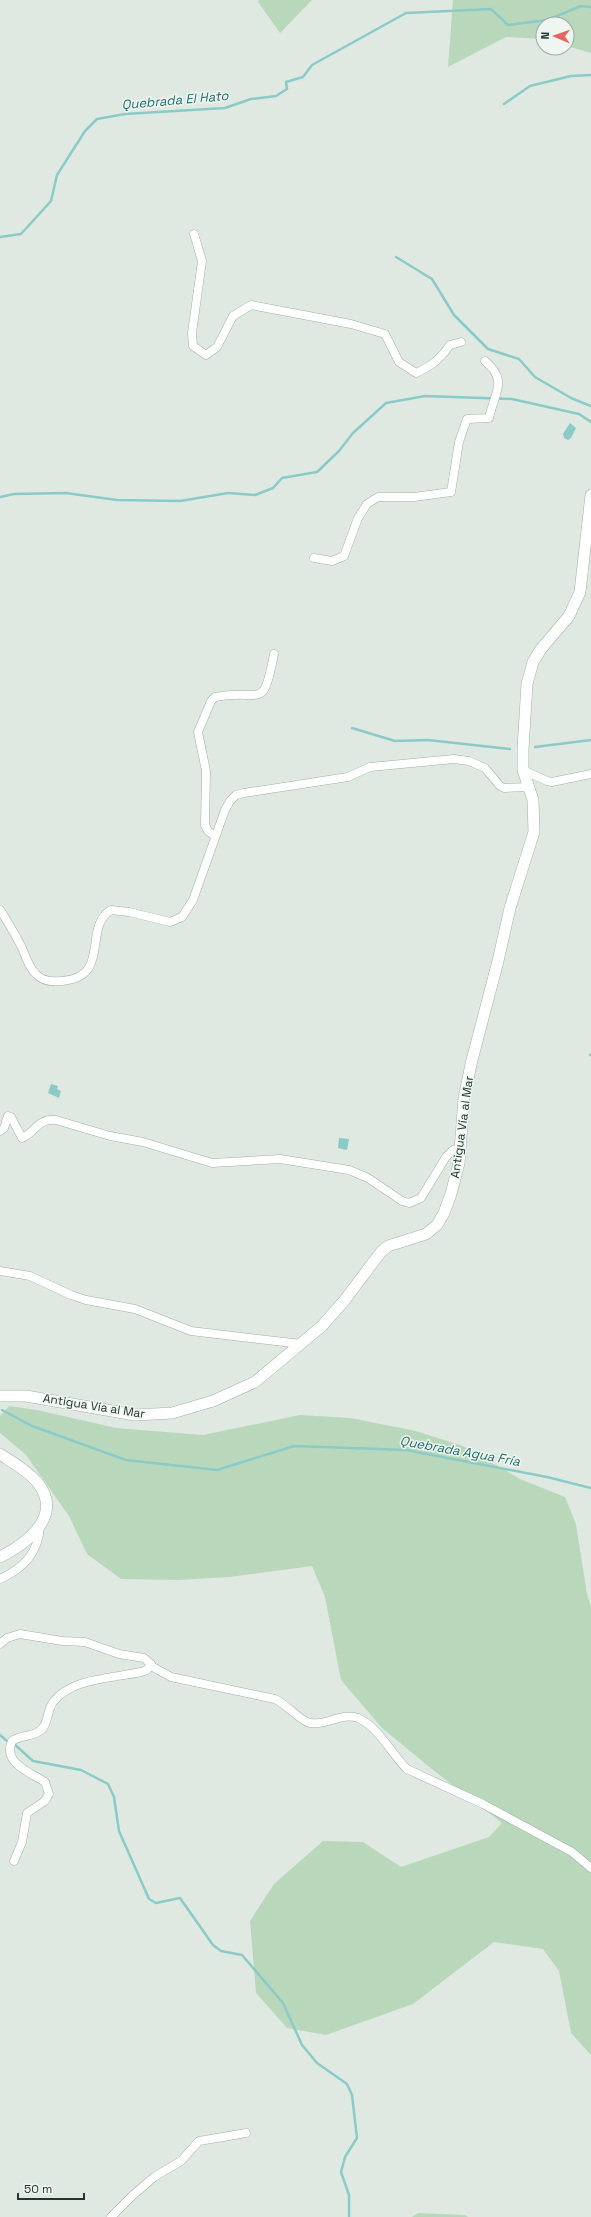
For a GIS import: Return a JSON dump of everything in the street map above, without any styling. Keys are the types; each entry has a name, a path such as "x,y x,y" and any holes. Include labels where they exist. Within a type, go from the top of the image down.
{"main road":[{"name":"Antigua Vía al Mar","path":"0,1396 26,1396 135,1415 172,1413 213,1401 255,1382 322,1326 344,1301 381,1252 388,1246 426,1234 437,1225 444,1213 451,1194 458,1163 464,1098 471,1064 498,961 510,908 534,832 533,800 523,770 527,684 533,662 541,649 569,616 580,592 591,495"},
{"path":"0,1454 27,1473 41,1487 47,1506 40,1527 19,1546 0,1557"}],"street":[{"path":"194,234 202,261 192,333 193,346 206,355 217,347 233,316 251,305 351,324 385,334 399,362 416,373 431,366 442,357 450,345 461,342"},
{"path":"314,558 332,561 344,556 358,518 368,504 378,497 414,497 451,492 456,454 464,425 467,419 489,418 499,388 499,377 495,369 485,361"},
{"path":"215,836 208,831 206,825 206,771 198,732 211,700 215,697 255,696 261,694 266,689 274,654"},
{"path":"0,910 19,942 35,974 46,981 54,982 78,978 90,966 99,926 102,918 110,910 129,912 170,922 182,917 193,900 225,810 236,795 256,790 348,777 370,767 454,759 465,760 485,768 500,786 504,788 529,787"},
{"path":"523,770 552,782 591,774"},
{"path":"0,1131 4,1128 8,1116 11,1117 22,1138 46,1120 56,1120 212,1163 280,1159 350,1170 368,1178 402,1201 409,1203 421,1198 446,1157 453,1150 459,1148"},
{"path":"0,1271 30,1276 71,1295 86,1300 135,1309 191,1331 301,1344"},
{"path":"0,1579 23,1564 33,1554 39,1540 40,1527"},
{"path":"0,1644 7,1638 20,1634 62,1642 85,1642 119,1654 144,1658 150,1661 151,1666 171,1677 275,1699 285,1703 308,1723 317,1723 343,1717 357,1718 384,1740 407,1769 483,1804 572,1852 591,1868"},
{"path":"14,1861 22,1842 27,1812 46,1801 49,1794 45,1782 27,1773 14,1761 10,1748 12,1740 41,1730 46,1725 53,1702 68,1689 90,1681 142,1672 151,1666"},
{"path":"111,2217 154,2177 182,2161 199,2141 246,2133"}],"green space":[{"path":"259,0 312,0 280,33 258,2"},
{"path":"453,0 591,0 591,53 575,48 575,16 535,16 535,39 506,37 448,67"},
{"path":"9,1406 37,1410 116,1428 203,1435 300,1415 350,1418 416,1431 463,1446 520,1479 565,1497 576,1524 587,1594 591,1606 591,2055 571,2033 559,1971 543,1949 494,1942 413,2004 326,2035 287,2028 256,1993 250,1921 274,1884 323,1841 363,1842 401,1867 489,1837 502,1823 433,1770 382,1728 341,1680 325,1597 312,1566 230,1577 179,1580 121,1579 87,1554 69,1516 26,1455 0,1433 0,1416"},
{"path":"418,2213 465,2215 468,2217 412,2217"}],"water":[{"path":"570,423 576,428 571,438 568,440 564,438 563,434"},
{"path":"51,1084 58,1086 57,1089 61,1091 59,1098 48,1093"},
{"path":"339,1138 349,1139 347,1150 338,1148"}],"waterway":[{"name":"Quebrada El Hato","path":"0,237 21,234 51,201 57,175 85,131 97,119 125,114 225,108 251,99 276,96 287,89 286,82 303,77 312,65 406,13 491,9 508,25 547,20 581,6 591,7"},
{"path":"504,104 530,86 571,76 591,75"},
{"path":"396,257 432,279 454,315 488,349 519,359 535,377 571,398 591,406"},
{"path":"0,497 14,494 66,493 117,500 180,501 228,493 255,495 273,488 282,478 317,472 339,451 353,433 386,403 425,396 512,399 579,414 591,422"},
{"path":"352,728 395,741 428,740 510,749"},
{"path":"535,747 591,740"},
{"name":"Quebrada Agua Fría","path":"2,1410 32,1426 126,1460 217,1470 294,1446 406,1450 547,1477 591,1488"},
{"path":"0,1735 7,1741"},
{"path":"13,1743 33,1761 81,1770 108,1784 114,1797 119,1831 149,1899 156,1903 180,1898 213,1945 221,1951 242,1955 283,2003 302,2045 317,2063 347,2084 352,2095 357,2138 345,2157 341,2172 349,2195 349,2217"}]}
